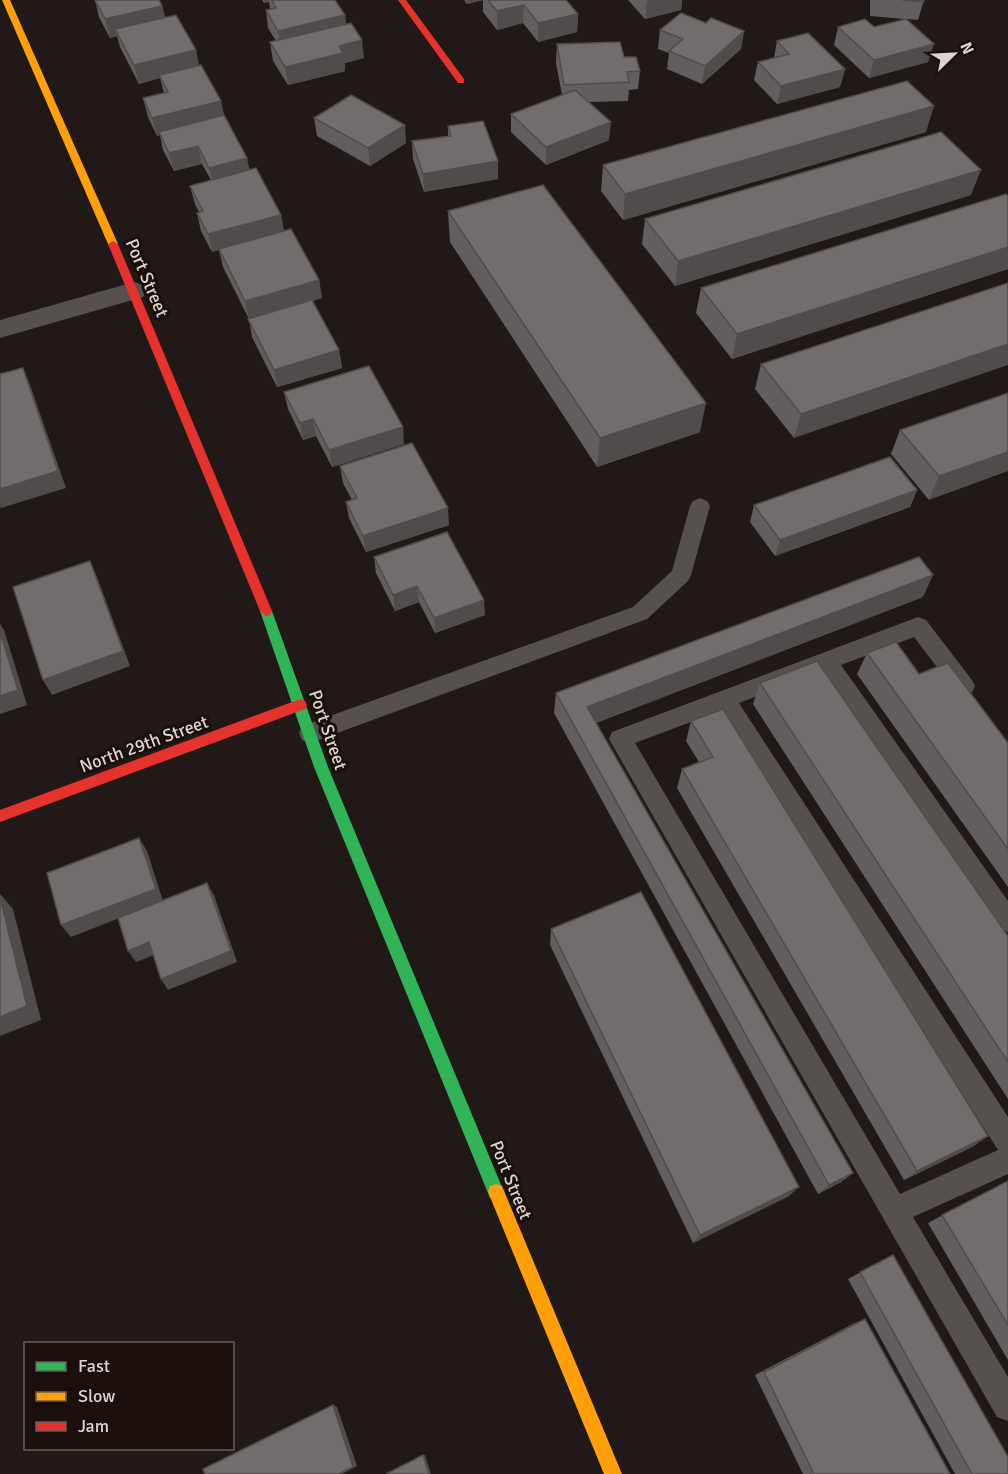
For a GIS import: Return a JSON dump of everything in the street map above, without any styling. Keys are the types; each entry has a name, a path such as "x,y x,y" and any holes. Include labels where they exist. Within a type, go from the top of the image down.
{"street":[{"name":"Port Street","path":"6,0 134,291 277,637 321,767 613,1474"},
{"path":"402,0 460,81"},
{"path":"0,329 134,291"},
{"name":"North 29th Street","path":"0,816 300,705"}],"lane":[{"path":"310,733 640,613 681,575 700,506"},
{"path":"980,707 918,626 620,739 1008,1406"},
{"path":"826,661 1008,921"},
{"path":"724,699 1008,1141"},
{"path":"895,1211 1008,1160"}],"building":[{"path":"95,0 159,0 162,6 105,19"},
{"path":"272,0 335,0 345,15 278,31 266,10 276,8"},
{"path":"488,0 566,0 578,14 538,23 524,5 497,11"},
{"path":"681,13 706,23 711,18 744,31 705,66 669,51 683,39 660,30"},
{"path":"176,15 196,50 134,65 115,29"},
{"path":"865,19 874,27 906,19 934,44 874,60 838,27"},
{"path":"351,23 362,40 339,46 343,53 285,67 270,42"},
{"path":"808,33 845,69 781,86 758,62 789,54 777,41"},
{"path":"620,42 624,57 636,57 640,71 627,72 629,82 564,85 557,44"},
{"path":"201,65 221,101 152,118 143,98 168,92 159,75"},
{"path":"907,81 934,106 625,194 603,165"},
{"path":"575,90 611,122 546,147 511,114"},
{"path":"351,95 405,125 368,148 314,118"},
{"path":"224,115 247,158 209,168 198,146 169,153 159,132"},
{"path":"483,121 498,161 423,174 412,141 451,136 448,126"},
{"path":"941,132 981,170 678,261 645,219"},
{"path":"256,168 281,215 208,234 197,213 203,211 190,186"},
{"path":"543,185 706,403 600,438 448,211"},
{"path":"1006,194 1008,196 1008,247 737,334 701,288"},
{"path":"291,229 319,280 245,301 219,249"},
{"path":"1008,283 1008,344 801,414 761,364"},
{"path":"312,300 339,350 274,370 248,319"},
{"path":"369,366 403,427 329,450 313,419 300,423 284,392"},
{"path":"23,368 58,471 0,489 0,374"},
{"path":"1008,393 1008,452 939,476 900,430"},
{"path":"412,443 448,508 363,536 346,502 357,498 340,466"},
{"path":"890,457 917,490 780,540 754,505"},
{"path":"447,532 484,600 434,618 417,586 393,595 374,557"},
{"path":"919,557 933,575 587,707 853,1173 829,1185 556,693"},
{"path":"90,561 123,651 43,680 13,587"},
{"path":"0,632 18,690 0,696"},
{"path":"896,642 919,674 948,663 1008,743 1008,849 867,653"},
{"path":"817,661 1008,936 1008,1062 760,683"},
{"path":"723,709 988,1136 917,1171 682,769 713,757 691,721"},
{"path":"139,838 156,889 61,925 47,873"},
{"path":"207,883 231,951 161,979 149,942 128,951 118,918"},
{"path":"641,892 799,1187 700,1235 551,929"},
{"path":"0,898 27,1006 0,1017"},
{"path":"1008,1181 1008,1325 942,1215"},
{"path":"893,1255 1008,1457 1008,1474 972,1474 860,1272"},
{"path":"865,1319 950,1474 814,1474 764,1372"},
{"path":"333,1405 353,1467 338,1474 205,1474 203,1469"},
{"path":"423,1455 429,1474 386,1474"}],"traffic: fast":[{"path":"266,611 321,767 496,1192"}],"traffic: slow":[{"path":"6,0 113,244"},
{"path":"496,1192 613,1474"}],"traffic: jam":[{"path":"402,0 461,81"},
{"path":"113,244 266,611"},
{"path":"0,816 300,705"}]}
